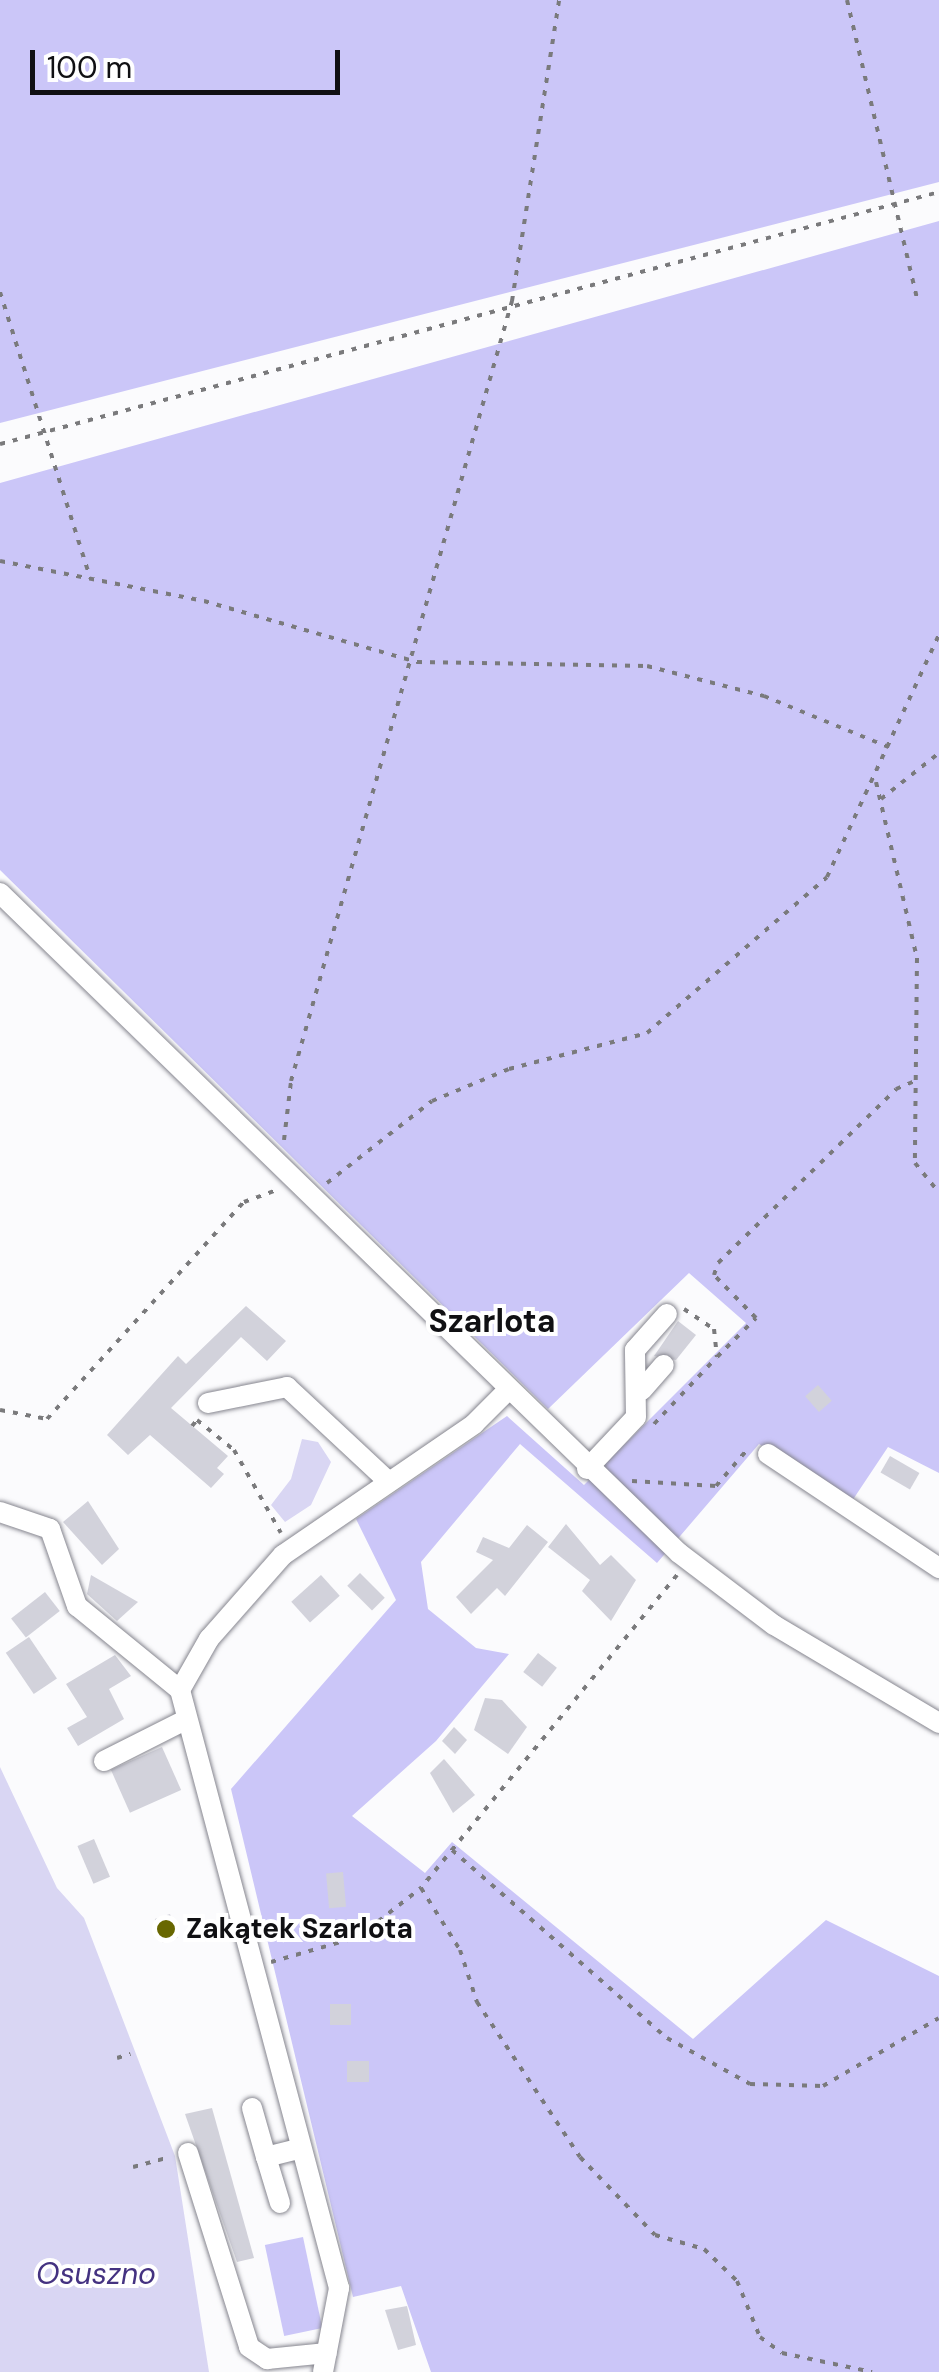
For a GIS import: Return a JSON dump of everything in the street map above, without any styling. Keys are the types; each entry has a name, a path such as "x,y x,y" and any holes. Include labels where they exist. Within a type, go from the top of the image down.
{"street":[{"path":"0,892 292,1185 592,1474 774,1625 939,1723"},
{"path":"642,1390 635,1350 667,1314"},
{"path":"592,1474 626,1430 642,1390 664,1364"},
{"path":"208,1403 286,1388 389,1482"},
{"path":"180,1690 209,1640 295,1547 389,1482 505,1393"},
{"path":"768,1454 939,1568"},
{"path":"0,1512 50,1530 77,1606 180,1690 248,1969 339,2288 325,2362 266,2359 249,2347 183,2160"},
{"path":"104,1761 187,1719"},
{"path":"252,2108 280,2204"},
{"path":"266,2157 299,2149"}],"path":[{"path":"286,1150 292,1081 417,662 512,301 559,0"},
{"path":"847,0 901,202 918,303"},
{"path":"0,444 512,301 939,192"},
{"path":"0,292 91,579"},
{"path":"0,561 91,579 417,662 648,666 764,696 893,749"},
{"path":"310,1200 432,1102 509,1068 647,1032 827,878 893,749 939,635"},
{"path":"881,798 939,753"},
{"path":"876,782 918,958 915,1164 939,1194"},
{"path":"626,1430 652,1427 756,1318 714,1275 718,1263 896,1089 917,1080"},
{"path":"0,1410 47,1418 244,1202 292,1185"},
{"path":"667,1314 692,1310 714,1329 717,1357"},
{"path":"192,1426 197,1420 234,1450 265,1518 295,1547"},
{"path":"592,1474 716,1486 748,1449 768,1454"},
{"path":"248,1969 358,1936 421,1888 666,1588"},
{"path":"452,1850 667,2038 750,2084 824,2086 939,2018"},
{"path":"421,1888 460,1950 477,2002 580,2157 656,2235 704,2249 737,2281 760,2338 782,2353 872,2372"},
{"path":"117,2058 130,2054"},
{"path":"133,2168 183,2160"}],"shaded area":[{"path":"0,0 939,0 939,182 0,423"},
{"path":"939,221 939,1473 888,1447 850,1504 759,1444 657,1563 520,1444 421,1562 428,1609 476,1648 509,1654 436,1741 352,1816 425,1873 452,1842 693,2039 826,1920 939,1976 939,2372 431,2372 401,2286 353,2297 231,1789 396,1600 356,1519 507,1416 584,1485 746,1323 689,1273 548,1409 0,870 0,483"},
{"path":"303,2237 322,2328 284,2336 265,2245"}],"water":[{"path":"302,1439 318,1442 331,1462 311,1505 285,1522 271,1505 291,1479"},
{"name":"Osuszno","path":"0,1767 57,1888 84,1918 175,2156 209,2372 0,2372"}],"building":[{"path":"246,1306 286,1341 267,1361 241,1337 171,1408 228,1456 217,1468 224,1474 211,1488 150,1435 128,1455 107,1435 178,1356 186,1364"},
{"path":"678,1321 696,1335 676,1360 654,1356"},
{"path":"818,1385 832,1401 819,1412 805,1396"},
{"path":"890,1456 919,1473 910,1489 880,1472"},
{"path":"88,1501 119,1549 102,1565 63,1522"},
{"path":"566,1524 600,1565 611,1555 636,1580 611,1621 582,1591 590,1580 548,1547"},
{"path":"527,1525 548,1542 505,1596 497,1588 471,1614 456,1597 493,1560 476,1552 483,1537 509,1548"},
{"path":"360,1573 385,1598 372,1610 347,1586"},
{"path":"91,1575 138,1602 117,1621 87,1594"},
{"path":"321,1575 340,1596 310,1623 291,1602"},
{"path":"45,1592 60,1611 26,1637 11,1618"},
{"path":"29,1637 57,1678 34,1694 6,1653"},
{"path":"538,1653 557,1668 542,1687 523,1672"},
{"path":"115,1655 131,1676 109,1689 124,1719 78,1746 67,1728 87,1717 66,1684"},
{"path":"485,1698 502,1700 527,1727 508,1754 474,1730"},
{"path":"454,1727 467,1740 455,1754 442,1741"},
{"path":"162,1747 181,1790 130,1813 111,1770"},
{"path":"444,1759 475,1795 453,1813 430,1773"},
{"path":"94,1839 110,1877 93,1884 77,1846"},
{"path":"343,1872 346,1907 329,1908 326,1873"},
{"name":"Zakątek Szarlota","path":"170,1914 178,1938 163,1943 155,1919"},
{"path":"330,2004 351,2004 351,2025 330,2025"},
{"path":"347,2061 369,2061 369,2082 347,2082"},
{"path":"212,2108 254,2258 237,2262 185,2114"},
{"path":"407,2306 416,2345 398,2350 385,2310"}],"place":[{"name":"Zakątek Szarlota","path":"166,1929"}],"district":[{"name":"Szarlota","path":"492,1321"}]}
